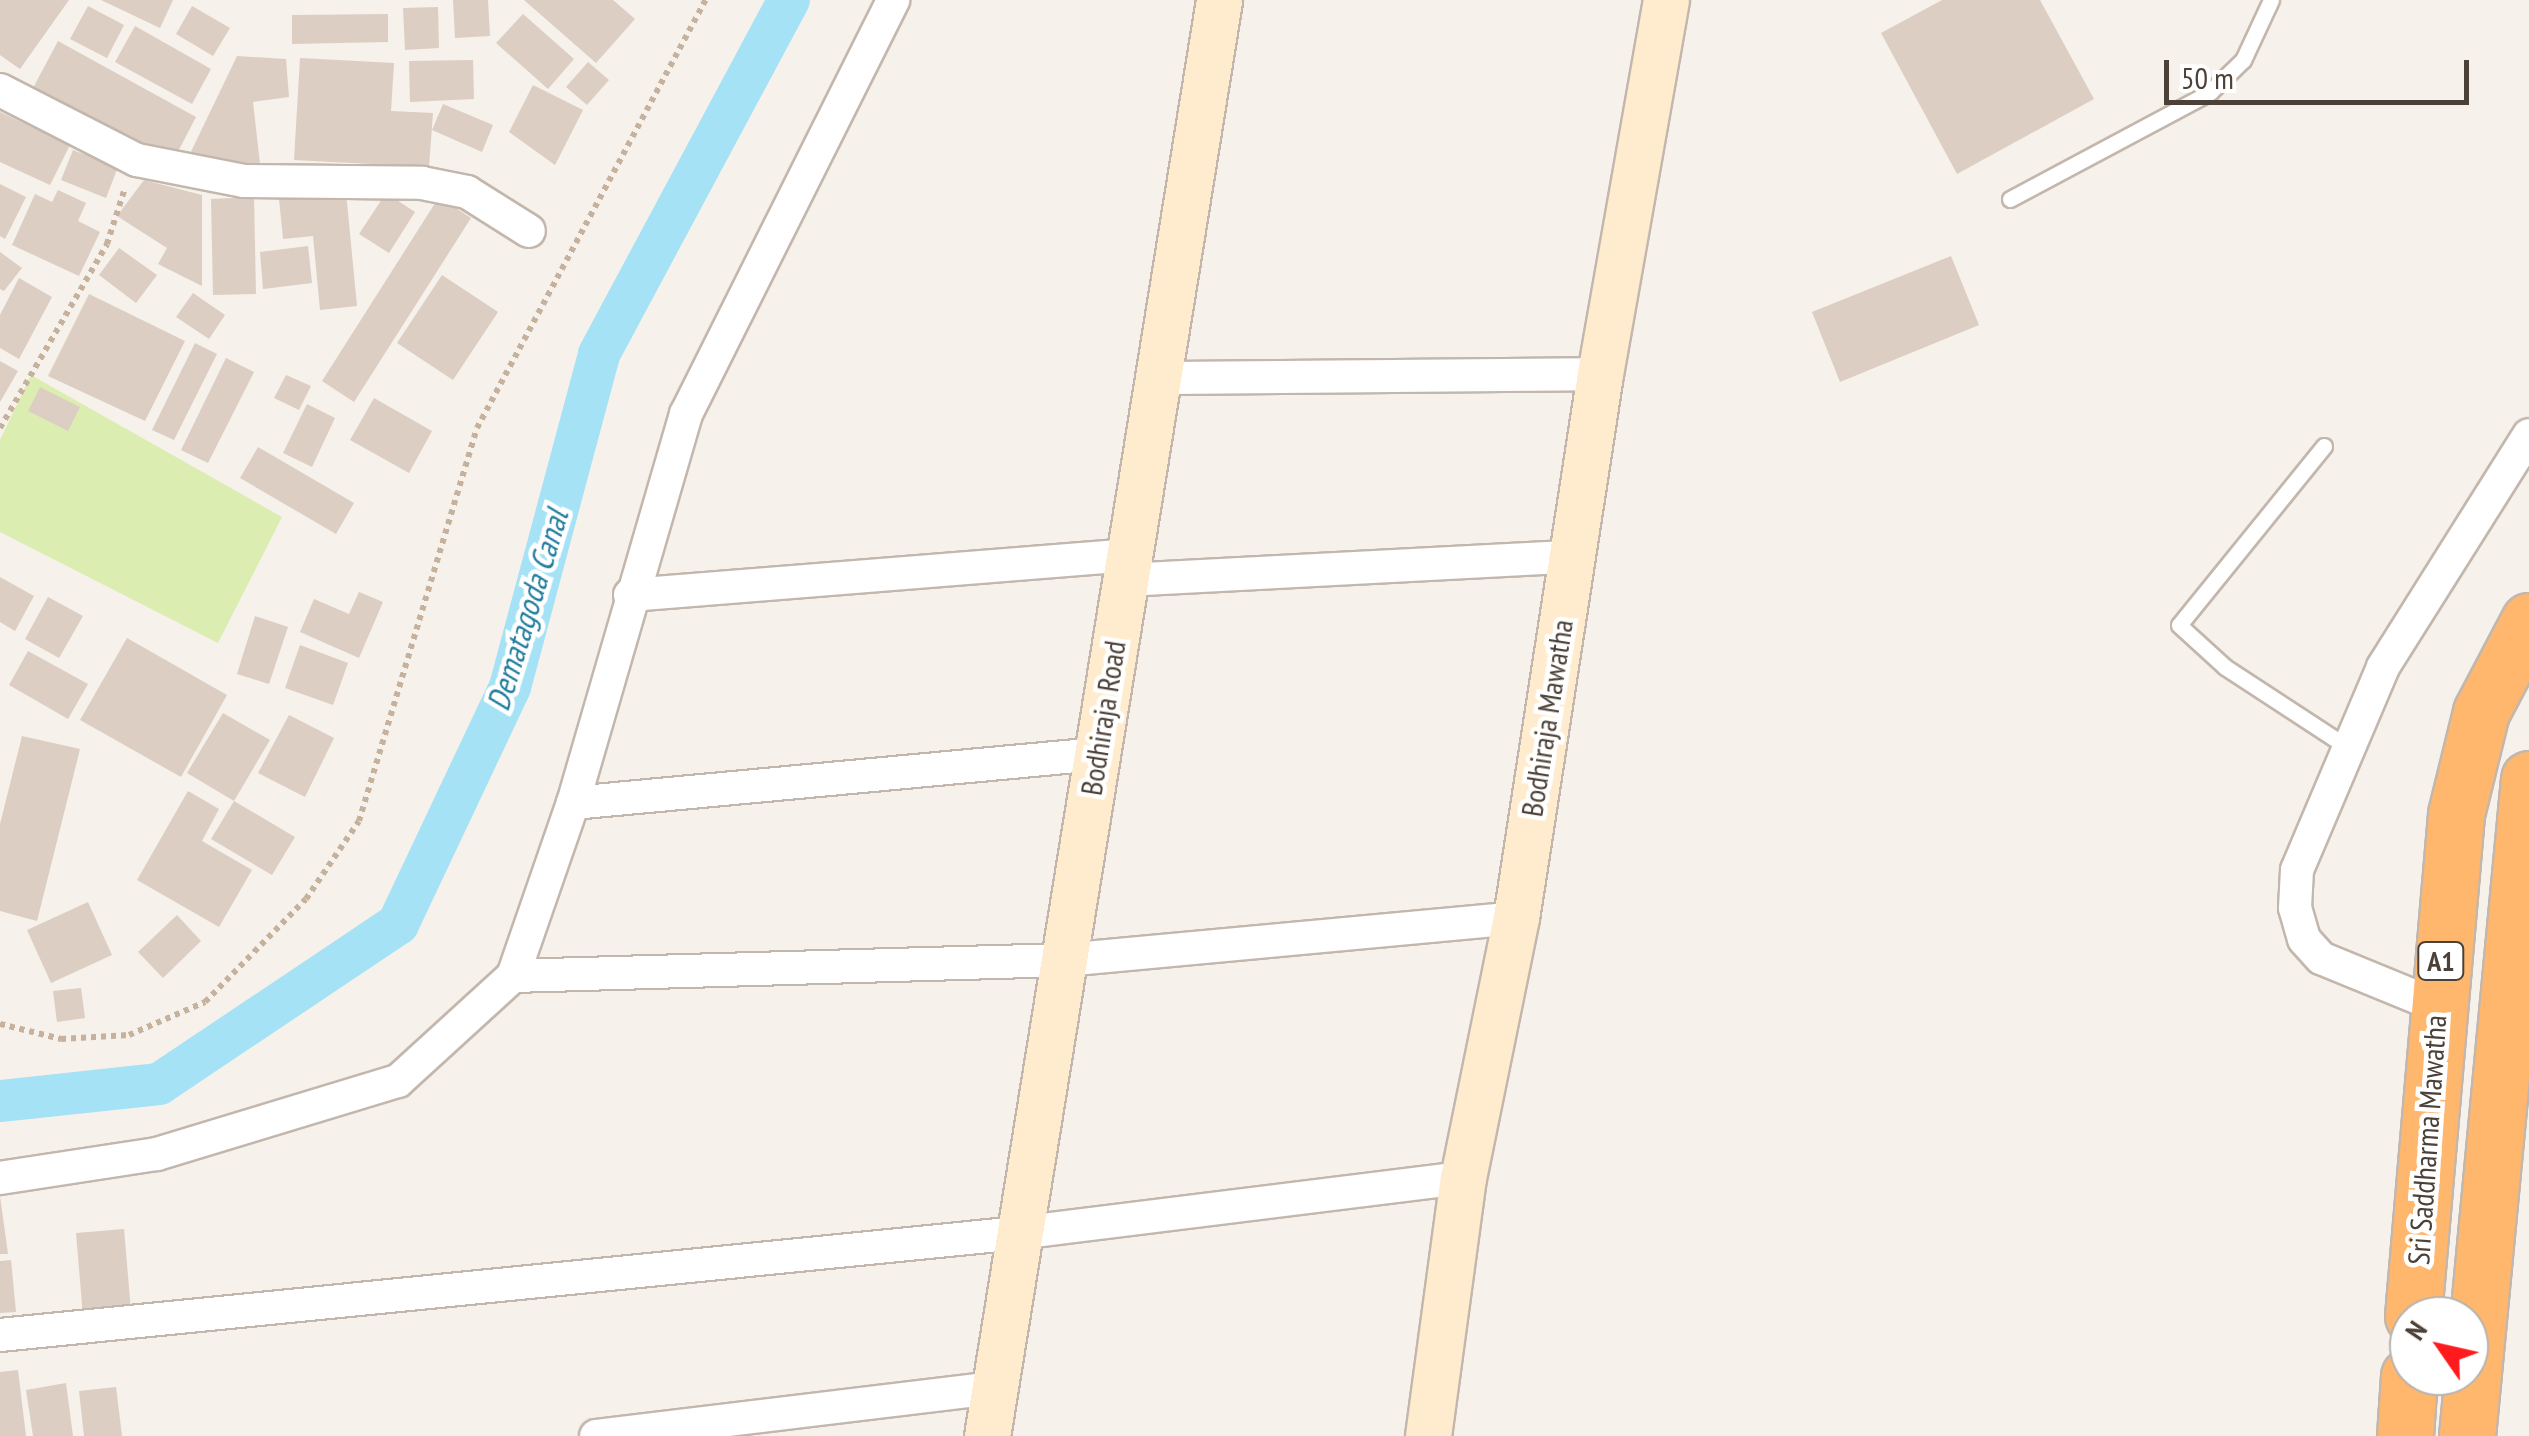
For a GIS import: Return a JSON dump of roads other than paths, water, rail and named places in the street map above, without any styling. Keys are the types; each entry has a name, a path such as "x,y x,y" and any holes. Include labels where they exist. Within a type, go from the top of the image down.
{"highway":[{"name":"Sri Saddharma Mawatha","path":"2416,1296 2438,1006 2463,776 2493,685 2529,621"},
{"name":"Sri Saddharma Mawatha","path":"2467,1436 2529,780"},
{"path":"2405,1436 2408,1396"}],"street":[{"path":"0,1178 158,1154 398,1081 513,976 573,803 630,595 686,414 893,0"},
{"name":"Bodhiraja Road","path":"987,1436 1219,0"},
{"name":"Bodhiraja Mawatha","path":"1428,1436 1464,1178 1516,918 1600,374 1666,0"},
{"path":"0,90 136,160 244,182 422,183 467,192 529,231"},
{"path":"1158,378 1600,374"},
{"path":"2438,1006 2321,958 2304,939 2295,908 2297,870 2383,668 2529,435"},
{"path":"630,595 1127,568 1571,557"},
{"path":"573,803 1097,754"},
{"path":"513,976 1064,960 1516,918"},
{"path":"0,1335 1020,1232 1464,1178"},
{"path":"596,1436 995,1388"}],"lane":[{"path":"2010,199 2210,92 2243,60 2271,0"},
{"path":"2324,446 2179,625 2226,668 2349,748"}],"waterway":[{"name":"Dematagoda Canal","path":"0,1101 159,1084 398,924 510,687 599,354 789,0"}]}
